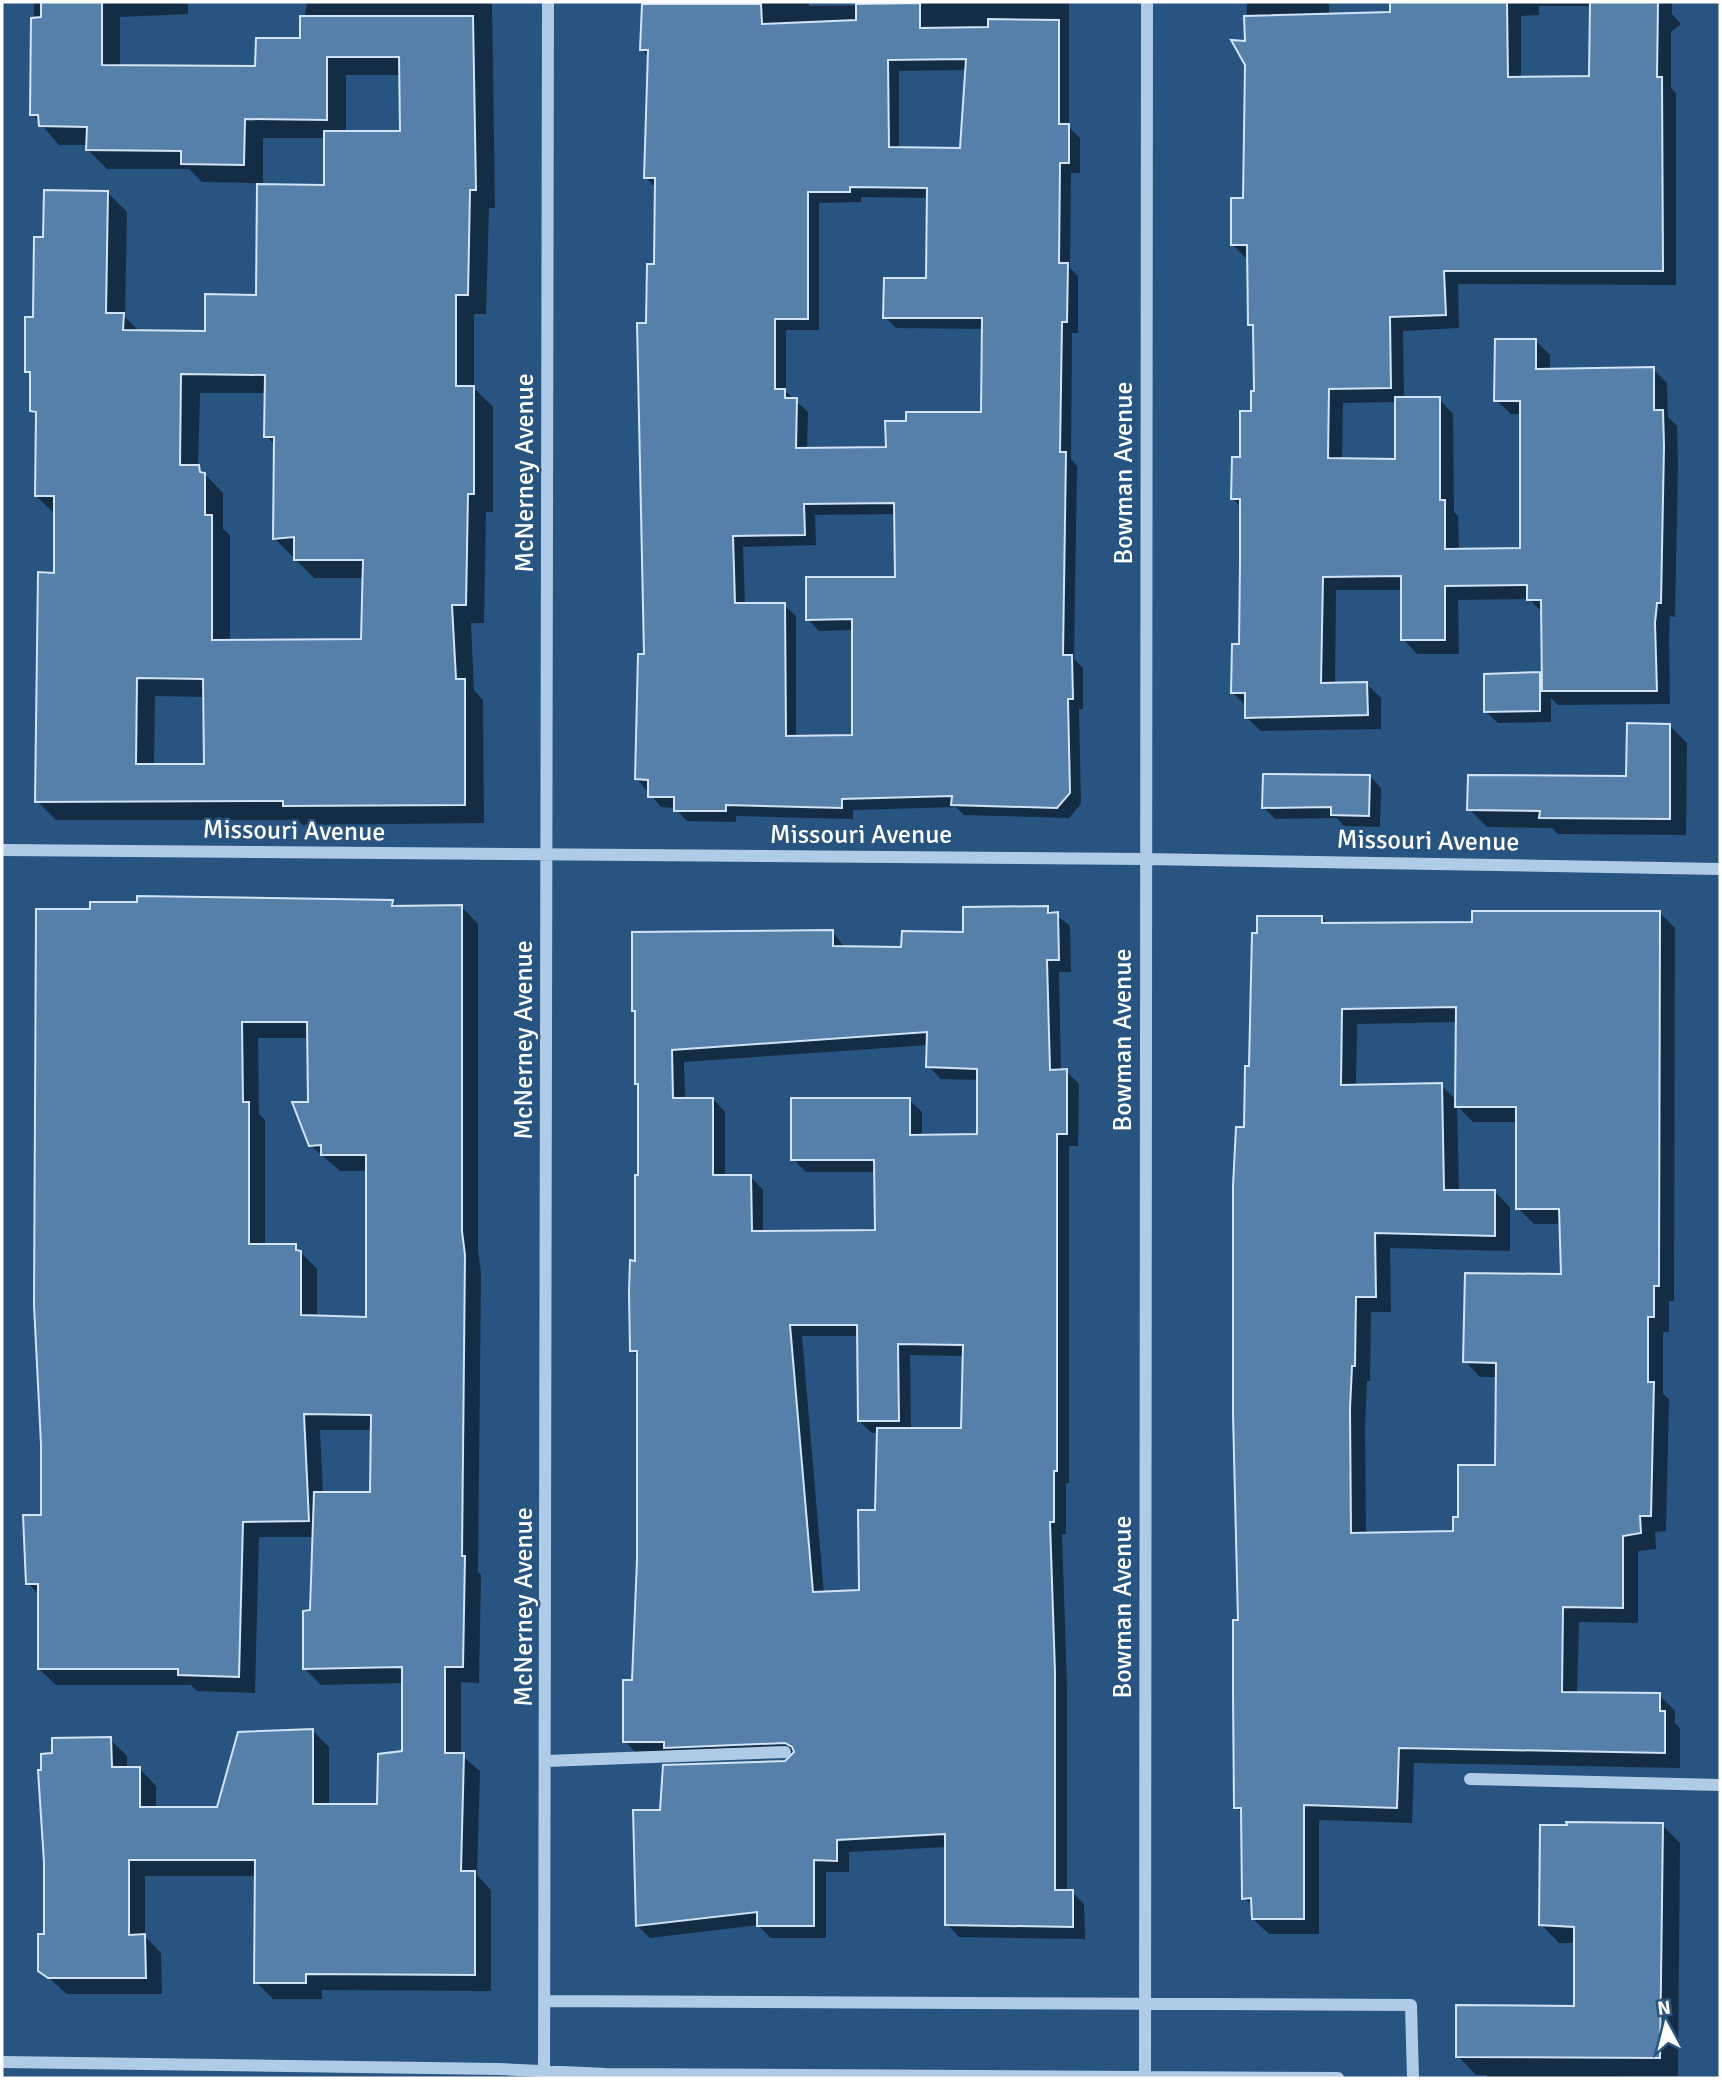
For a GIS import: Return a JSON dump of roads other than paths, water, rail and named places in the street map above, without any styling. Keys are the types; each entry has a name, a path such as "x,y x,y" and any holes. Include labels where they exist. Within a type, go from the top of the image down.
{"street":[{"name":"McNerney Avenue","path":"544,2074 547,1761 548,2"},
{"name":"Bowman Avenue","path":"1145,2077 1147,2"},
{"name":"Missouri Avenue","path":"2,850 547,857 1146,859 1720,869"},
{"path":"547,1761 785,1752"},
{"path":"1470,1779 1720,1785"},
{"path":"545,2001 1411,2005 1413,2078"},
{"path":"2,2062 359,2073 1338,2078"}]}
